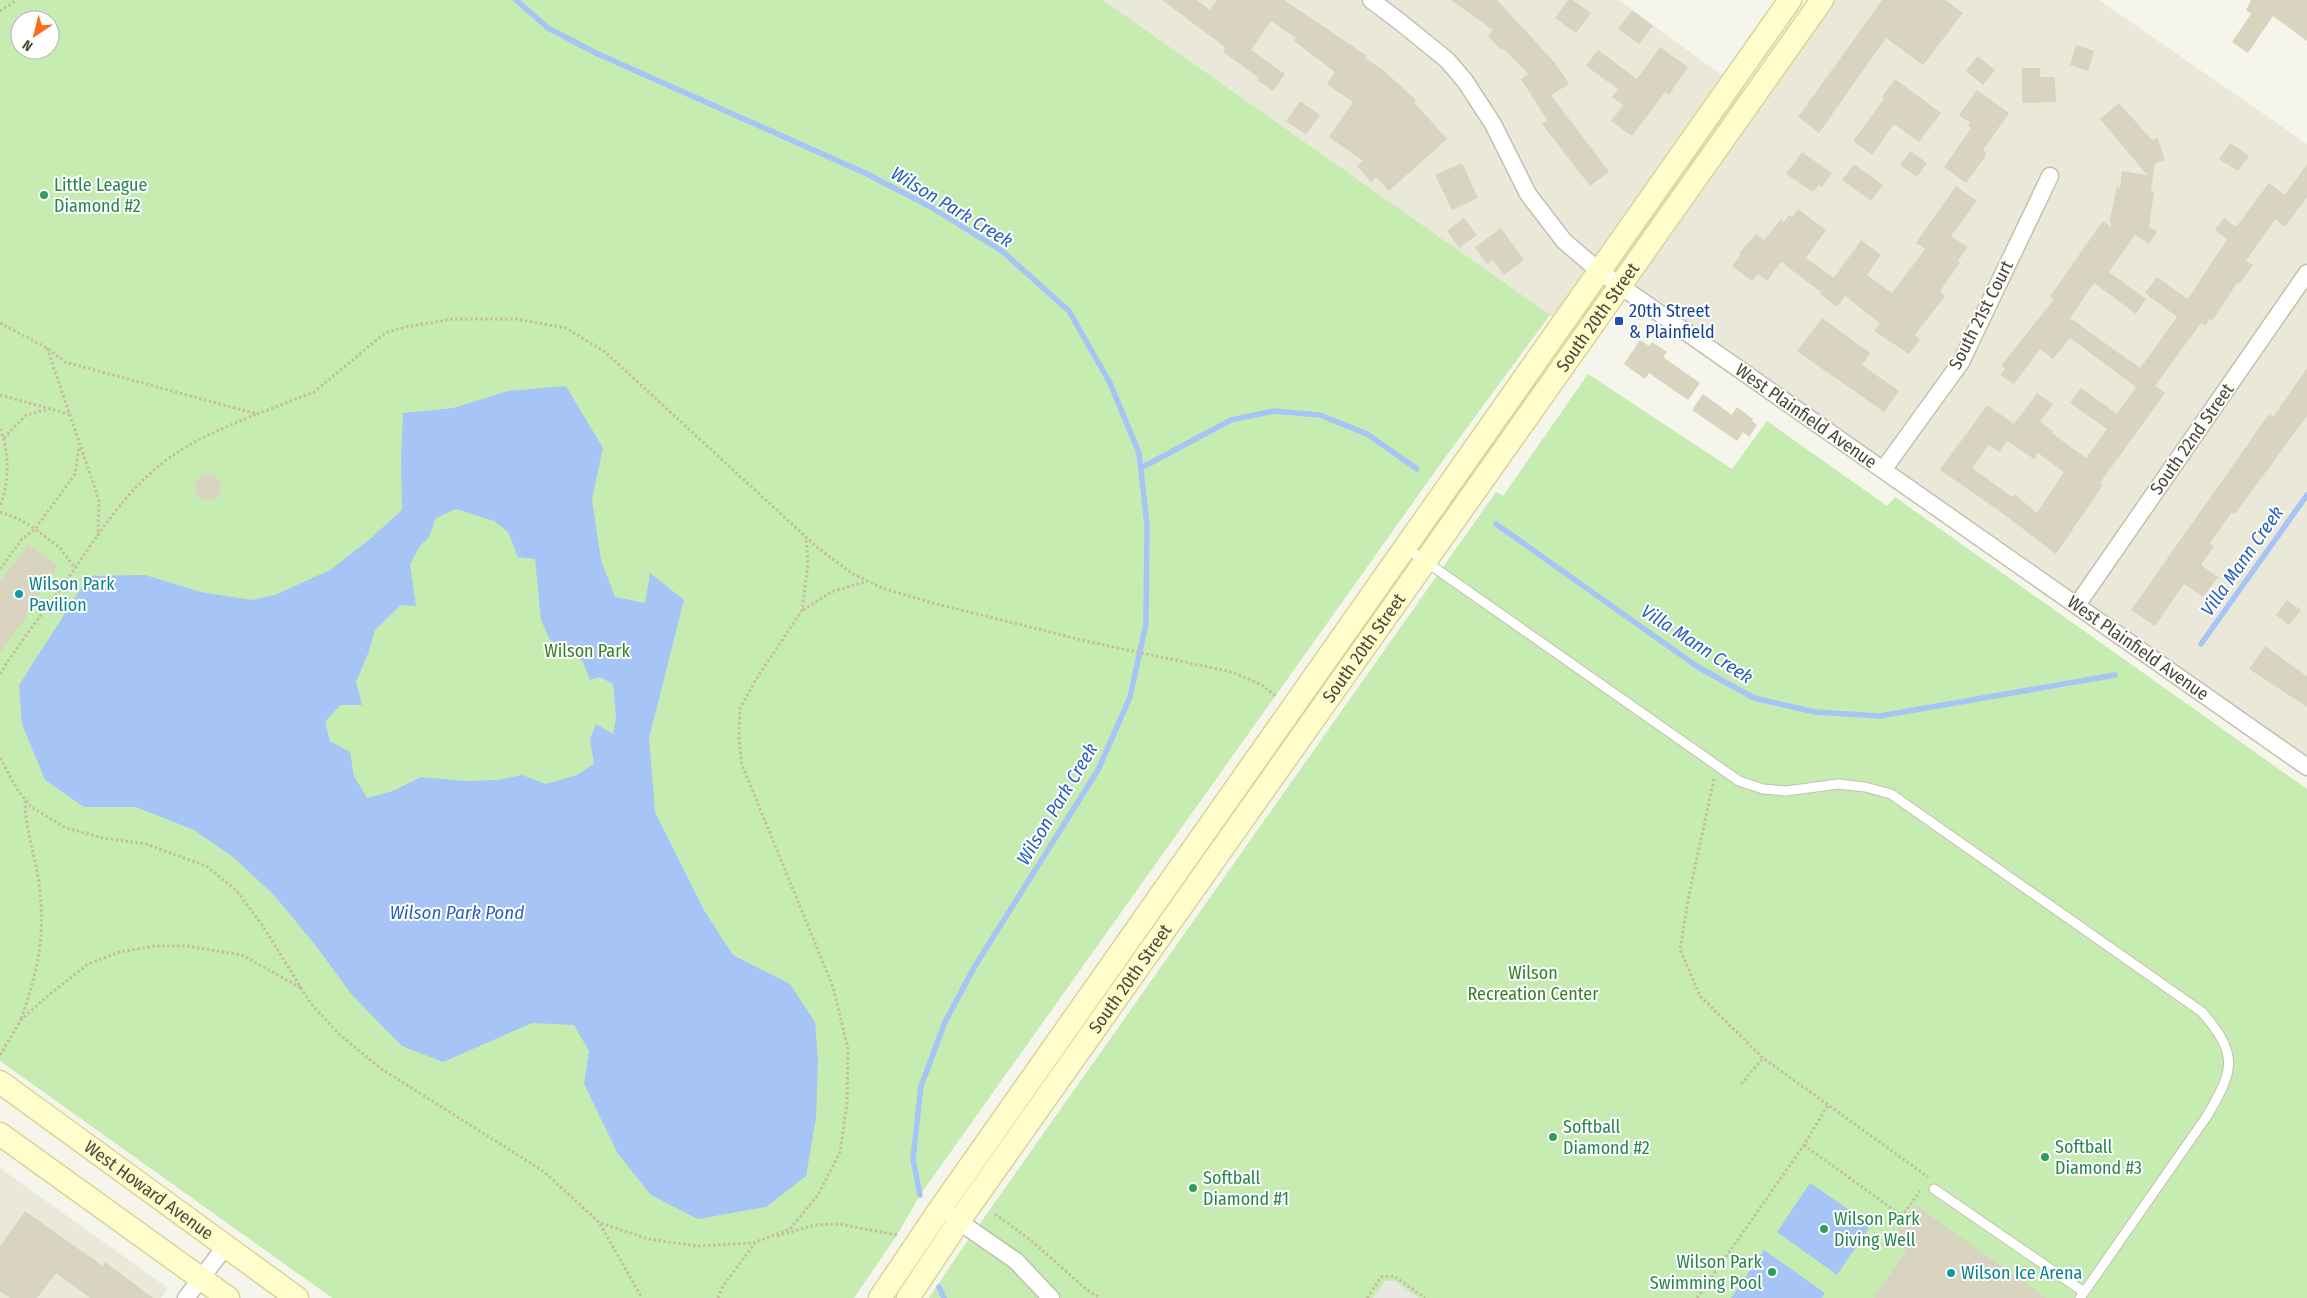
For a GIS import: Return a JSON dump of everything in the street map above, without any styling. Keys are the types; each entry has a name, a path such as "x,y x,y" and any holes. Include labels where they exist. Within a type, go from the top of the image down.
{"street":[{"name":"West Plainfield Avenue","path":"1371,0 1447,60 1465,81 1493,124 1528,194 1564,241 1599,271 2307,767"},
{"name":"South 20th Street","path":"908,1298 1300,719 1404,547 1790,0"},
{"name":"South 20th Street","path":"880,1298 935,1217 1300,719 1425,562 1822,0"},
{"name":"South 21st Court","path":"1883,470 1961,362 2050,176"},
{"name":"South 22nd Street","path":"2077,605 2307,273"},
{"name":"West Howard Avenue","path":"0,1082 297,1298"},
{"path":"0,1134 228,1298"},
{"path":"935,1217 954,1230 1016,1262 1051,1298"},
{"path":"186,1298 225,1247"}],"lane":[{"path":"1404,547 1739,781 1762,789 1786,791 1838,784 1865,787 1891,794 2202,1012 2219,1032 2229,1054 2227,1074 2220,1093 2207,1116 2082,1295 1934,1189"}],"path":[{"path":"0,11 17,0"},
{"path":"0,674 98,536 140,482 161,464 218,430 314,392 385,333 406,326 452,319 516,319 566,328 605,352 806,537 853,574 882,588 929,602 1090,642 1206,666 1251,679 1274,694 1300,719"},
{"path":"0,324 47,348 65,362 257,414"},
{"path":"47,348 99,500 98,536"},
{"path":"0,395 46,410 69,414"},
{"path":"4,438 26,414 46,410"},
{"path":"0,429 4,438 6,489 0,507"},
{"path":"0,569 22,539 35,529 75,474 80,447"},
{"path":"0,512 19,519 35,529 60,548 75,568"},
{"path":"802,610 808,564 806,537"},
{"path":"718,1298 723,1286 753,1243 790,1229 818,1195 840,1152 847,1104 848,1049 833,987 742,766 738,740 740,709 755,681 802,610 832,592 868,581"},
{"path":"0,758 31,807 66,828 103,838 146,844 206,866 236,890 263,926 311,1004 339,1034 380,1068 543,1171 600,1223 642,1298"},
{"path":"1717,766 1689,895 1680,948 1700,996 1763,1058 1929,1178 1934,1189"},
{"path":"0,1055 21,1020 41,951 42,921 39,884 25,822 25,799"},
{"path":"21,1020 88,964 120,952 154,946 187,946 242,955 302,988"},
{"path":"1741,1084 1763,1058"},
{"path":"1697,1298 1804,1145 1828,1105"},
{"path":"1804,1145 1902,1216 1929,1178"},
{"path":"995,1214 1033,1242 1087,1290 1100,1298"},
{"path":"600,1223 649,1239 696,1246 753,1243 814,1225 858,1226 897,1235"},
{"path":"1367,1298 1382,1278 1394,1276 1425,1298"}],"shaded area":[{"path":"1103,0 1619,0 1753,98 1822,0 2099,0 2307,144 2307,765 1620,287 1583,339"},
{"path":"0,1168 168,1288 161,1298 0,1298"},
{"path":"1385,1281 1395,1281 1419,1298 1373,1298"}],"green space":[{"name":"Wilson Park","path":"0,0 1103,0 1550,315 1444,459 920,1195 897,1235 854,1298 332,1298 0,1061"},
{"name":"Wilson Recreation Center","path":"1588,374 1732,469 1767,421 1887,506 1895,497 2307,789 2307,1298 929,1298 1496,492 1503,496"}],"water":[{"name":"Wilson Park Pond","path":"566,386 603,448 592,499 601,560 615,597 645,603 650,573 684,600 649,738 655,812 705,912 733,955 790,984 815,1022 818,1061 816,1118 806,1176 766,1207 698,1219 651,1195 618,1154 584,1084 589,1051 574,1025 532,1023 443,1062 402,1046 352,995 316,946 274,895 233,857 194,830 136,807 84,807 45,780 22,724 19,685 89,576 145,575 201,592 251,600 275,595 330,570 370,539 402,510 401,460 403,413 453,408 508,391","holes":["456,509 494,521 508,532 518,557 535,559 541,620 550,640 567,649 583,662 590,680 600,677 613,684 616,718 613,734 596,724 590,739 594,764 577,775 546,784 522,775 499,780 465,781 421,777 393,791 367,798 354,776 350,752 330,741 325,722 340,705 362,705 356,682 369,651 375,630 401,605 416,606 410,564 420,546 429,537 436,518"]},
{"name":"Wilson Park Diving Well","path":"1810,1183 1871,1225 1837,1275 1777,1232"},
{"name":"Wilson Park Swimming Pool","path":"1764,1250 1825,1293 1822,1298 1731,1298"}],"building":[{"path":"1162,0 1197,0 1210,10 1217,0 1284,0 1367,56 1365,58 1382,69 1416,100 1414,102 1447,139 1389,191 1376,177 1371,182 1357,166 1363,161 1329,137 1353,102 1327,84 1335,72 1294,41 1296,38 1271,21 1251,50 1285,74 1273,91 1257,80 1259,78 1223,52 1226,48"},
{"path":"1451,0 1497,0 1556,64 1569,84 1551,95 1609,172 1590,186 1542,124 1547,120 1521,79 1528,74 1503,48 1501,50 1488,36 1493,30"},
{"path":"1568,0 1573,0 1591,13 1576,33 1555,18"},
{"path":"1882,0 1945,0 1963,13 1923,65 1886,38 1819,133 1798,117"},
{"path":"2251,0 2307,0 2307,41 2273,16 2248,53 2232,42 2251,14 2246,10"},
{"path":"1632,10 1653,26 1639,44 1618,29"},
{"path":"2076,45 2094,51 2088,71 2070,65"},
{"path":"1660,47 1688,67 1669,95 1665,92 1632,136 1611,121 1623,105 1612,97 1618,89 1586,66 1598,50 1637,79"},
{"path":"1978,56 1995,70 1983,85 1966,71"},
{"path":"2022,68 2040,68 2040,77 2055,77 2056,102 2022,103"},
{"path":"1895,79 1941,113 1919,142 1894,124 1872,155 1853,141 1884,99 1882,97"},
{"path":"1977,90 2009,113 1983,150 1987,154 1966,183 1944,167 1971,128 1968,126 1970,123 1959,115"},
{"path":"1300,101 1320,115 1306,135 1286,121"},
{"path":"2119,103 2152,140 2158,138 2165,160 2155,163 2151,191 2154,192 2149,227 2157,232 2149,244 2135,235 2109,272 2146,299 2136,314 2094,283 2070,318 2140,368 2177,317 2145,293 2157,277 2188,299 2227,239 2215,230 2224,218 2236,227 2269,183 2285,195 2307,164 2307,197 2285,227 2275,219 2246,261 2253,265 2239,284 2237,283 2212,321 2210,319 2205,326 2201,323 2155,386 2165,393 2100,483 2103,485 2056,554 1998,510 1940,470 1987,405 2014,424 2037,393 2053,404 2040,422 2086,458 2107,429 2070,403 2081,388 2117,414 2136,387 2070,338 2053,359 2040,349 2014,384 2000,375 2005,369 2001,366 2054,299 2050,296 2103,221 2111,227 2110,219 2117,187 2120,188 2122,171 2147,175 2100,119","holes":["2007,441 2034,459 2038,453 2064,472 2037,513 2014,494 2012,497 1972,468 1989,445 1999,452"]},
{"path":"2230,143 2249,156 2238,171 2219,159"},
{"path":"1910,151 1927,163 1917,177 1900,165"},
{"path":"1802,152 1832,173 1822,187 1819,185 1813,192 1786,174"},
{"path":"1462,163 1478,198 1452,210 1435,175"},
{"path":"1854,164 1883,185 1871,201 1842,180"},
{"path":"1956,186 1977,201 1951,236 1968,247 1958,261 1960,263 1940,291 1945,296 1915,335 1920,339 1909,354 1874,331 1880,323 1845,296 1837,307 1820,294 1821,292 1781,262 1767,281 1758,274 1752,281 1732,266 1741,255 1739,253 1756,234 1764,240 1781,219 1784,222 1789,215 1792,217 1798,209 1826,230 1806,258 1834,278 1861,240 1881,255 1867,275 1892,293 1925,249 1916,243"},
{"path":"1464,218 1477,235 1459,248 1447,231"},
{"path":"1501,228 1524,260 1504,275 1493,260 1487,264 1475,247"},
{"path":"1822,318 1870,353 1862,365 1899,391 1884,412 1797,351"},
{"path":"1640,340 1649,346 1652,342 1667,352 1663,357 1700,383 1688,400 1649,373 1645,379 1624,364"},
{"path":"2307,368 2307,416 2235,514 2232,512 2210,543 2214,546 2201,565 2218,577 2203,597 2184,584 2155,626 2131,610 2269,414 2273,417"},
{"path":"1703,394 1732,415 1737,407 1753,419 1752,421 1757,425 1749,437 1743,432 1737,441 1692,410"},
{"path":"208,474 217,478 221,487 217,496 208,500 199,496 195,487 199,478"},
{"name":"Wilson Park Pavilion","path":"28,544 58,565 25,614 28,615 0,653 0,582"},
{"path":"2287,600 2301,610 2289,625 2276,615"},
{"path":"2265,646 2307,676 2307,707 2249,669"},
{"name":"Wilson Ice Arena","path":"1915,1205 2047,1298 1873,1298 1907,1250 1891,1239"},
{"path":"25,1211 103,1266 105,1262 153,1298 90,1298 56,1273 37,1298 10,1298 0,1291 0,1246"}],"waterway":[{"name":"Wilson Park Creek","path":"516,0 548,28 596,53 865,173 929,206 1002,251 1069,311 1110,383 1139,453 1147,524 1146,624 1130,697 1098,770 975,966 945,1022 921,1086 913,1159 920,1195"},
{"path":"1141,468 1231,420 1274,411 1320,415 1367,434 1417,469"},
{"name":"Villa Mann Creek","path":"2201,644 2307,495"},
{"name":"Villa Mann Creek","path":"1496,524 1698,667 1754,698 1815,712 1880,716 2115,675"},
{"name":"Wilson Park Creek","path":"939,1287 944,1298"}],"place":[{"name":"Little League Diamond #2","path":"44,195"},
{"name":"20th Street & Plainfield","path":"1619,321"},
{"name":"Wilson Park Pavilion","path":"19,594"},
{"name":"Softball Diamond #2","path":"1553,1137"},
{"name":"Softball Diamond #3","path":"2045,1157"},
{"name":"Softball Diamond #1","path":"1193,1188"},
{"name":"Wilson Park Diving Well","path":"1824,1229"},
{"name":"Wilson Park Swimming Pool","path":"1772,1272"},
{"name":"Wilson Ice Arena","path":"1951,1273"}]}
